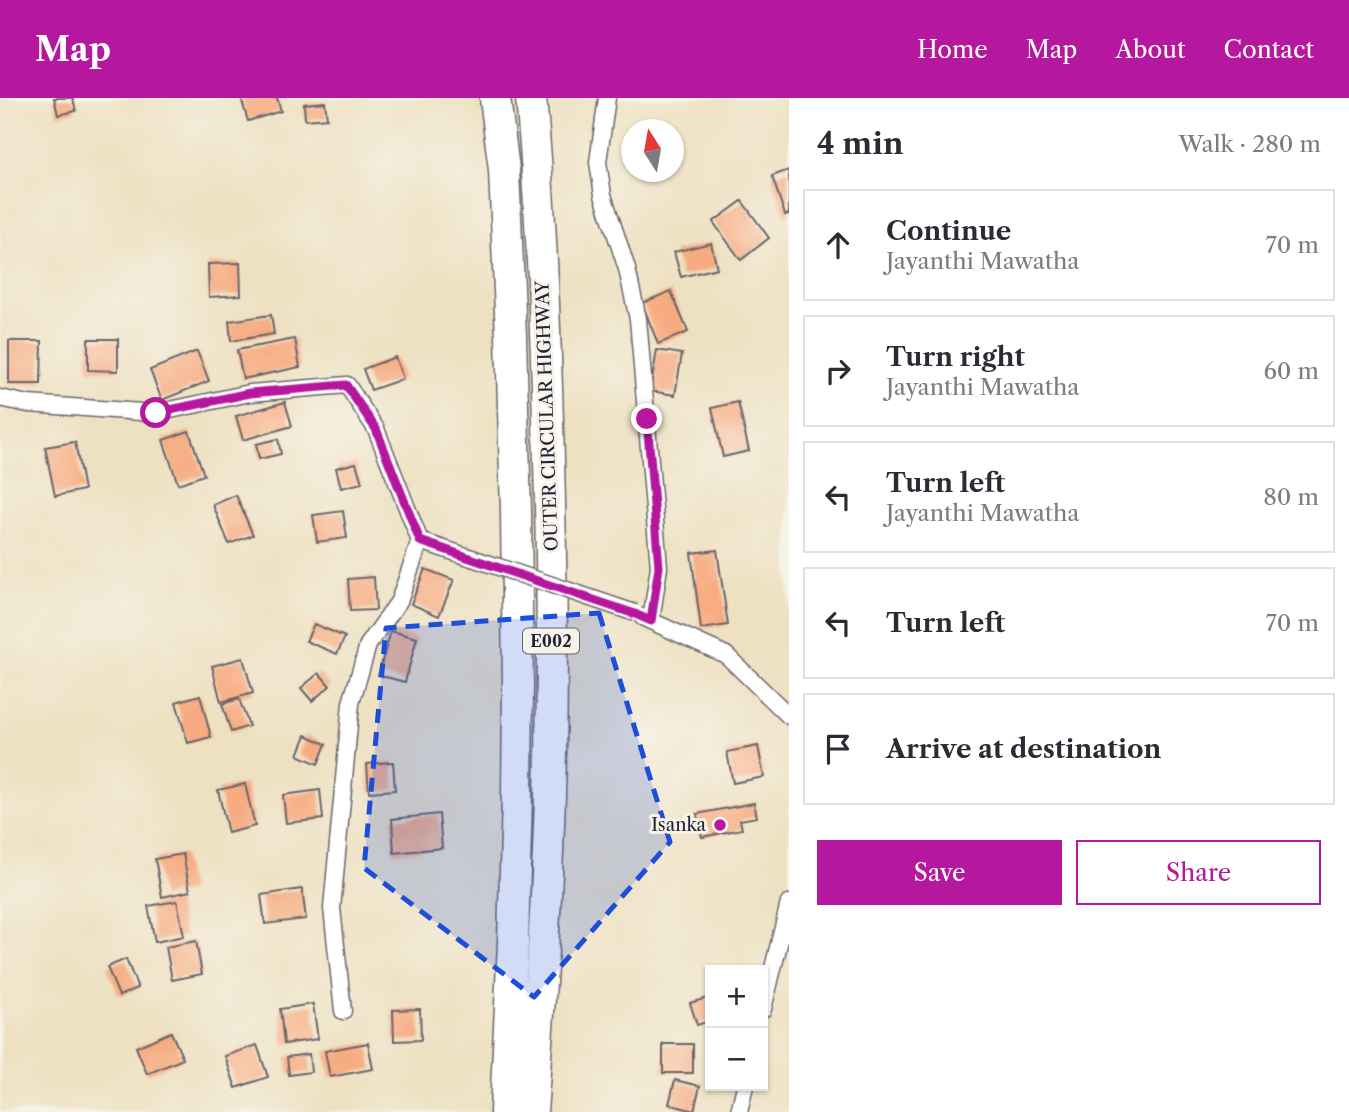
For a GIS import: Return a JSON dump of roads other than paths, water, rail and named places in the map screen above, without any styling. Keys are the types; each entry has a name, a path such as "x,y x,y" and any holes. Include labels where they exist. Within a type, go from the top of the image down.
{"highway":[{"name":"OUTER CIRCULAR HIGHWAY","path":"495,98 504,170 514,417 518,687 513,929 505,1112"},
{"name":"OUTER CIRCULAR HIGHWAY","path":"531,98 537,169 550,494 551,688 544,944 532,1112"}],"street":[{"path":"607,98 598,162 603,195 627,269 638,319 659,567 651,621"},
{"path":"0,398 27,404 156,413 250,393 346,385 376,429 420,541 399,601 368,645 351,703 332,908 343,1011"},
{"path":"420,541 635,614 726,655 789,716"},
{"path":"768,989 789,903"},
{"path":"739,1112 744,1091"}],"place":[{"name":"Isanka","path":"720,825"}]}
